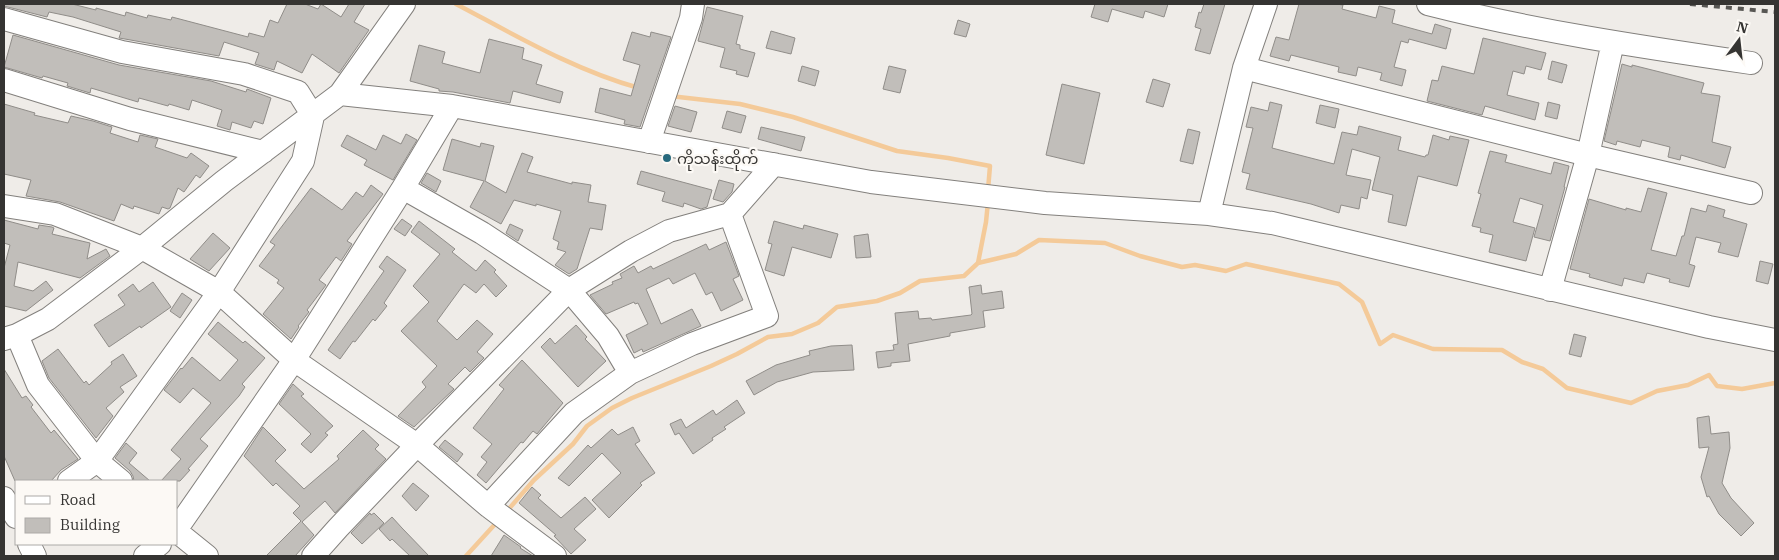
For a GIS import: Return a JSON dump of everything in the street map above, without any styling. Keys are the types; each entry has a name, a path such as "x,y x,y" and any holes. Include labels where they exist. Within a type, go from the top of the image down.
{"street":[{"path":"4,15 6,4"},
{"path":"119,480 98,461 38,385 10,337 48,320 142,248 224,181 340,94 404,4"},
{"path":"649,142 691,18 693,4"},
{"path":"1209,214 1244,68 1266,4"},
{"path":"1428,4 1478,17 1613,42 1751,63"},
{"path":"4,19 122,52 244,74 298,92 313,116 303,161 219,292 98,461 70,480"},
{"path":"1550,290 1588,155 1613,42"},
{"path":"1244,68 1588,155 1751,193"},
{"path":"4,80 130,119 263,152"},
{"path":"340,94 452,106 871,182 1045,203 1209,214 1272,223 1709,327 1775,340"},
{"path":"178,528 294,360 403,188 452,106"},
{"path":"313,556 417,445 569,290 631,251 669,231 730,214 774,164"},
{"path":"403,188 482,234 569,290 608,336 630,373"},
{"path":"4,206 55,214 142,248 219,292 294,360 417,445 488,506 555,556"},
{"path":"488,506 574,413 630,373 692,344 767,316 730,214"},
{"path":"4,498 15,516"},
{"path":"4,526 15,519"},
{"path":"178,533 207,556"},
{"path":"145,556 159,545"}],"building":[{"path":"4,4 72,4 125,16 126,12 147,18 148,15 171,20 172,17 248,37 249,33 264,37 270,20 278,23 287,4 305,4 318,9 321,4 341,17 349,4 365,4 354,22 369,30 339,73 312,54 302,73 277,61 274,70 255,64 259,53 224,42 219,56 119,38 121,32 73,17 49,12 47,17 4,6"},
{"path":"1095,4 1168,4 1164,17 1145,11 1143,18 1112,9 1108,22 1091,17"},
{"path":"1204,4 1225,4 1210,54 1195,50 1201,29 1195,27 1199,12 1201,13"},
{"path":"1299,4 1343,5 1342,9 1376,18 1379,6 1395,10 1392,23 1432,34 1435,24 1451,29 1446,49 1409,39 1408,43 1401,41 1394,67 1406,70 1402,86 1380,80 1382,73 1358,67 1356,76 1338,72 1339,67 1291,55 1289,61 1270,56 1276,37 1289,40"},
{"path":"707,7 743,16 736,44 740,45 740,49 755,53 748,77 736,74 737,71 720,67 725,48 698,41"},
{"path":"958,20 970,24 966,37 954,34"},
{"path":"771,31 795,38 791,54 766,48"},
{"path":"632,32 650,37 651,32 671,37 640,127 624,124 625,120 595,112 600,88 631,96 640,65 623,60"},
{"path":"13,35 119,65 211,81 246,92 247,89 271,98 263,124 254,121 251,128 232,122 230,130 217,126 222,110 192,100 189,110 139,98 138,102 91,88 90,93 67,86 68,83 4,67"},
{"path":"1483,38 1546,53 1541,70 1526,66 1524,74 1513,71 1507,95 1539,103 1535,120 1485,106 1482,115 1427,101 1432,80 1438,81 1442,66 1474,74"},
{"path":"489,39 524,48 522,59 542,65 536,84 563,92 560,103 513,91 510,103 439,91 439,89 410,81 419,45 445,52 442,63 480,73"},
{"path":"1552,61 1567,65 1562,83 1548,79"},
{"path":"1622,64 1704,83 1701,93 1720,96 1712,142 1731,147 1725,168 1681,155 1680,160 1668,157 1670,147 1642,140 1640,147 1617,141 1616,145 1604,141"},
{"path":"802,66 819,71 815,86 798,81"},
{"path":"889,66 906,70 900,93 883,89"},
{"path":"1153,79 1170,84 1163,107 1146,102"},
{"path":"1062,84 1100,93 1084,164 1046,155"},
{"path":"1270,102 1282,105 1272,148 1334,164 1342,132 1357,135 1359,126 1401,137 1398,150 1425,157 1428,155 1433,135 1449,140 1450,136 1469,140 1457,186 1418,176 1406,226 1388,222 1393,195 1372,190 1380,157 1352,149 1346,175 1371,180 1367,199 1361,197 1359,209 1341,205 1339,213 1311,204 1246,189 1250,174 1242,172 1253,128 1246,127 1251,107 1268,111"},
{"path":"1548,102 1560,105 1557,119 1545,116"},
{"path":"4,104 35,113 34,115 68,123 71,116 93,121 112,127 110,133 138,142 140,135 158,139 155,147 187,158 191,153 209,166 200,178 196,175 184,192 178,188 170,208 162,207 159,214 134,206 133,209 121,204 114,221 60,202 26,196 31,180 4,174"},
{"path":"1320,105 1339,109 1335,128 1316,123"},
{"path":"675,106 697,112 691,132 668,126"},
{"path":"727,111 746,116 741,133 722,128"},
{"path":"761,127 805,137 801,151 758,139"},
{"path":"1188,129 1200,132 1193,164 1180,161"},
{"path":"406,134 417,140 393,180 364,165 367,160 341,146 347,135 376,150 383,135 401,144"},
{"path":"452,139 480,147 481,143 494,146 485,181 506,193 522,153 533,157 527,172 572,184 572,182 591,185 588,202 606,205 602,230 590,228 577,269 569,274 555,265 566,252 557,249 559,242 553,239 561,211 514,200 501,224 470,207 484,181 443,170"},
{"path":"1490,151 1507,155 1505,162 1551,174 1554,162 1569,166 1550,241 1534,237 1543,205 1520,198 1513,222 1535,228 1526,261 1489,252 1493,235 1480,232 1481,228 1472,226 1481,194 1478,193"},
{"path":"641,171 712,190 707,207 701,209 684,203 683,207 662,201 665,192 637,184"},
{"path":"427,173 441,181 436,192 421,183"},
{"path":"719,180 734,184 732,192 723,202 713,199"},
{"path":"371,185 383,194 347,241 352,244 341,261 336,257 319,280 326,285 307,310 309,312 291,339 263,314 284,288 277,283 279,280 259,266 275,245 270,242 311,188 342,210 356,192 363,197"},
{"path":"1648,188 1667,193 1651,250 1676,256 1682,236 1684,236 1691,208 1706,212 1708,205 1725,210 1723,217 1747,224 1738,257 1718,252 1721,243 1696,237 1689,264 1695,266 1689,287 1669,282 1670,279 1647,273 1644,283 1624,278 1622,286 1589,277 1590,274 1570,269 1589,199 1626,210 1626,208 1641,212"},
{"path":"402,219 412,226 405,236 394,229"},
{"path":"4,220 38,229 39,225 52,227 54,228 52,234 90,243 87,259 106,249 110,256 80,278 18,262 14,286 33,291 46,281 53,290 26,311 4,306 4,268 10,245 4,243"},
{"path":"419,221 455,249 452,252 476,271 485,260 496,270 494,272 507,286 496,297 484,284 476,293 464,284 437,321 457,340 477,320 493,334 477,352 484,358 470,372 465,367 448,384 454,389 414,427 398,416 426,387 422,382 437,366 401,331 429,302 413,286 440,254 411,232"},
{"path":"774,221 803,229 804,225 838,234 831,258 792,247 784,276 765,270 772,244 768,243"},
{"path":"510,224 523,230 518,241 506,233"},
{"path":"213,233 230,248 209,271 190,259"},
{"path":"868,234 871,257 856,258 854,236"},
{"path":"726,242 739,276 733,279 743,300 721,311 712,292 706,295 695,273 673,284 669,278 646,289 661,324 692,309 701,326 643,352 642,349 634,353 626,335 648,324 638,303 635,304 634,302 606,314 590,295 613,284 612,282 622,278 620,274 634,266 638,273 651,266 653,269 706,244 709,250"},
{"path":"387,256 406,270 384,303 387,306 375,321 373,319 355,342 353,341 340,359 328,350 384,271 379,267"},
{"path":"1760,261 1773,264 1768,284 1756,281"},
{"path":"153,282 171,307 109,347 94,325 125,305 118,295 133,284 139,292"},
{"path":"981,285 982,294 1002,291 1004,308 983,311 985,327 950,333 950,336 908,344 910,361 891,363 891,366 878,368 876,352 894,350 893,345 898,344 895,313 918,311 919,319 931,318 932,320 971,315 969,287"},
{"path":"182,293 192,300 180,318 170,311"},
{"path":"218,322 265,358 242,384 245,387 239,396 200,439 208,446 188,469 190,470 180,481 162,480 181,459 171,450 211,403 193,388 180,403 164,390 192,357 220,381 238,360 208,334"},
{"path":"576,325 587,337 585,339 606,361 578,387 541,347 550,338 555,344"},
{"path":"1574,334 1586,337 1581,357 1569,354"},
{"path":"852,345 854,370 813,372 777,382 754,395 746,381 776,365 810,355 809,351 831,346"},
{"path":"58,349 84,383 86,381 89,385 112,364 111,362 123,354 137,376 120,387 124,392 106,408 113,416 96,438 49,378 42,361"},
{"path":"522,360 563,403 537,434 533,431 523,443 521,442 486,483 477,475 487,462 481,457 492,444 473,428 504,389 499,385"},
{"path":"4,369 22,398 26,396 33,405 31,407 51,433 54,430 78,459 61,470 52,480 15,481 4,456"},
{"path":"293,384 304,394 301,396 333,426 325,433 328,435 311,453 301,444 311,434 279,404"},
{"path":"737,400 745,413 724,427 726,429 693,454 679,433 675,435 670,424 681,419 686,428 713,410 716,415"},
{"path":"1709,416 1711,434 1729,432 1730,448 1722,483 1731,498 1754,523 1741,536 1719,514 1709,496 1707,497 1701,477 1709,447 1699,448 1697,418"},
{"path":"263,427 286,450 275,461 304,489 339,459 337,456 363,430 379,445 375,449 386,459 335,513 325,501 302,522 314,535 295,556 266,556 301,521 293,513 300,506 276,483 273,486 244,456"},
{"path":"633,427 640,441 635,444 655,473 640,483 642,485 609,518 592,500 621,473 602,453 569,486 558,478 588,445 591,448 612,429 618,435"},
{"path":"445,440 463,454 457,462 439,447"},
{"path":"126,443 137,453 129,463 149,480 134,480 130,471 115,458"},
{"path":"413,483 429,496 416,511 402,496"},
{"path":"532,487 541,495 538,498 561,518 585,497 596,509 574,529 586,540 571,554 554,536 556,535 519,503"},
{"path":"370,513 371,515 374,513 384,523 362,544 351,533"},
{"path":"392,517 429,556 410,556 392,539 390,541 379,529"},
{"path":"504,535 520,548 533,556 491,556"}],"waterway":[{"path":"456,4 568,62 639,88"},
{"path":"670,96 740,104 793,117 897,151 990,166 988,190"},
{"path":"978,263 988,202"},
{"path":"507,511 534,480 573,444 587,426 612,408 711,366 768,337 792,334 818,323 837,307 877,301 900,293 920,281 964,276 978,263 1016,254 1039,240 1105,243 1140,256 1182,267 1195,265 1226,271 1246,264 1339,284 1362,302 1380,344 1393,335 1433,349 1502,350 1522,362 1543,369 1567,388 1631,403 1657,391 1688,385 1709,375 1717,386 1742,389 1775,383"},
{"path":"466,556 497,522"}],"railway":[{"path":"1690,4 1775,12"}],"place":[{"name":"ကိုသန်းထိုက်","path":"667,158"}]}
